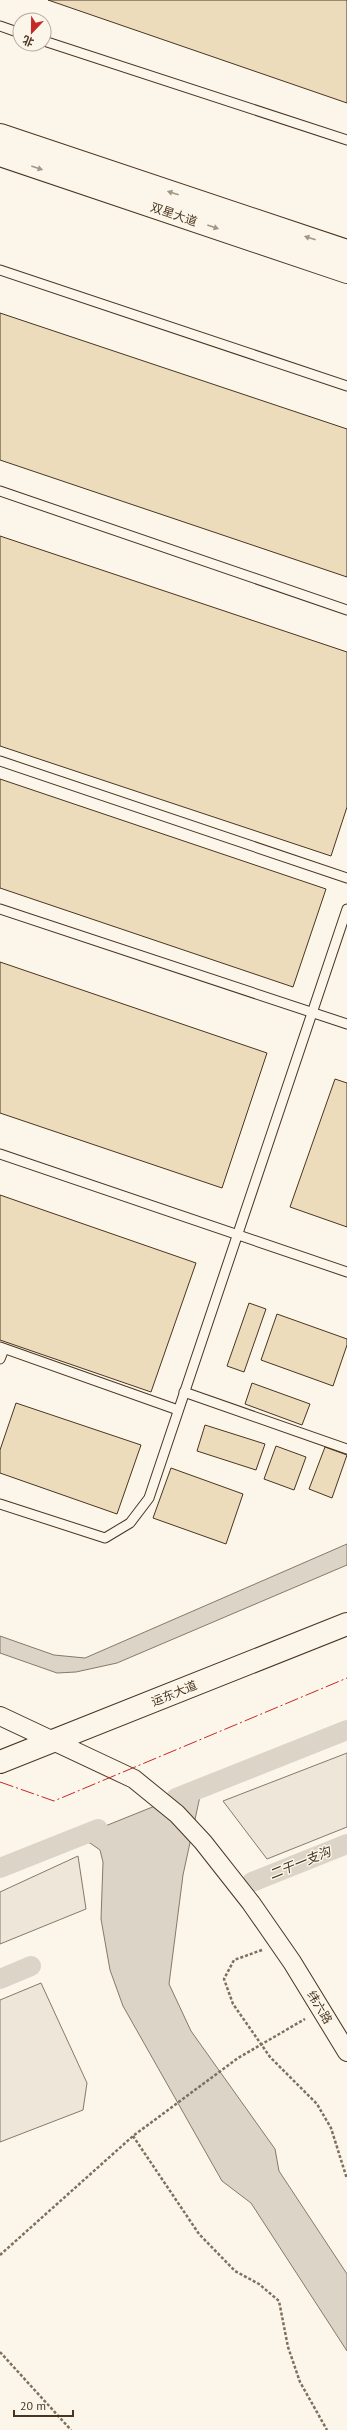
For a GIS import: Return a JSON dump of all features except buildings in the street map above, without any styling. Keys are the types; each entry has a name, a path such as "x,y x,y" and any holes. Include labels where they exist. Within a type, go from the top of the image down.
{"street":[{"name":"双星大道","path":"0,135 347,250"},
{"name":"双星大道","path":"0,155 347,272"},
{"name":"运东大道","path":"0,1762 347,1624"},
{"path":"0,1716 54,1741"},
{"name":"纬六路","path":"54,1741 140,1783 177,1814 204,1842 251,1903 282,1947 347,2052"}],"lane":[{"path":"0,26 12,30"},
{"path":"52,44 347,140"},
{"path":"0,270 347,386"},
{"path":"0,491 347,610"},
{"path":"0,761 347,878"},
{"path":"0,909 347,1024"},
{"path":"0,1504 106,1538 130,1523 149,1498 347,909"},
{"path":"0,1154 347,1272"},
{"path":"0,1359 2,1348 178,1410"},
{"path":"184,1392 347,1449"}],"path":[{"path":"282,1947 257,1951 234,1960 224,1979 233,2004 270,2057 317,2104 331,2128 347,2179"},
{"path":"0,2255 133,2136 238,2058 261,2043 321,2010"},
{"path":"133,2136 199,2234 235,2271 259,2284 279,2301 288,2347 300,2382 328,2430"},
{"path":"0,2352 71,2430"}],"shaded area":[{"path":"347,1544 347,1565 117,1663 76,1672 57,1673 0,1653 0,1636 54,1655 85,1658"},
{"path":"347,1753 347,1827 267,1859 223,1801"},
{"path":"202,1787 183,1875 169,1984 191,2031 275,2149 279,2171 347,2274 347,2351 251,2203 222,2181 123,2006 110,1970 101,1919 103,1862 100,1850 90,1843 73,1839"},
{"path":"78,1856 86,1909 0,1944 0,1892"},
{"path":"41,1983 87,2083 83,2110 0,2142 0,2000"}],"waterway":[{"path":"176,1798 347,1730"},
{"path":"0,1868 98,1829"},
{"name":"二干一支沟","path":"252,1882 347,1844"},
{"name":"二干一支沟","path":"0,1979 31,1966"}],"power":[{"path":"0,1782 54,1801 347,1678"}]}
